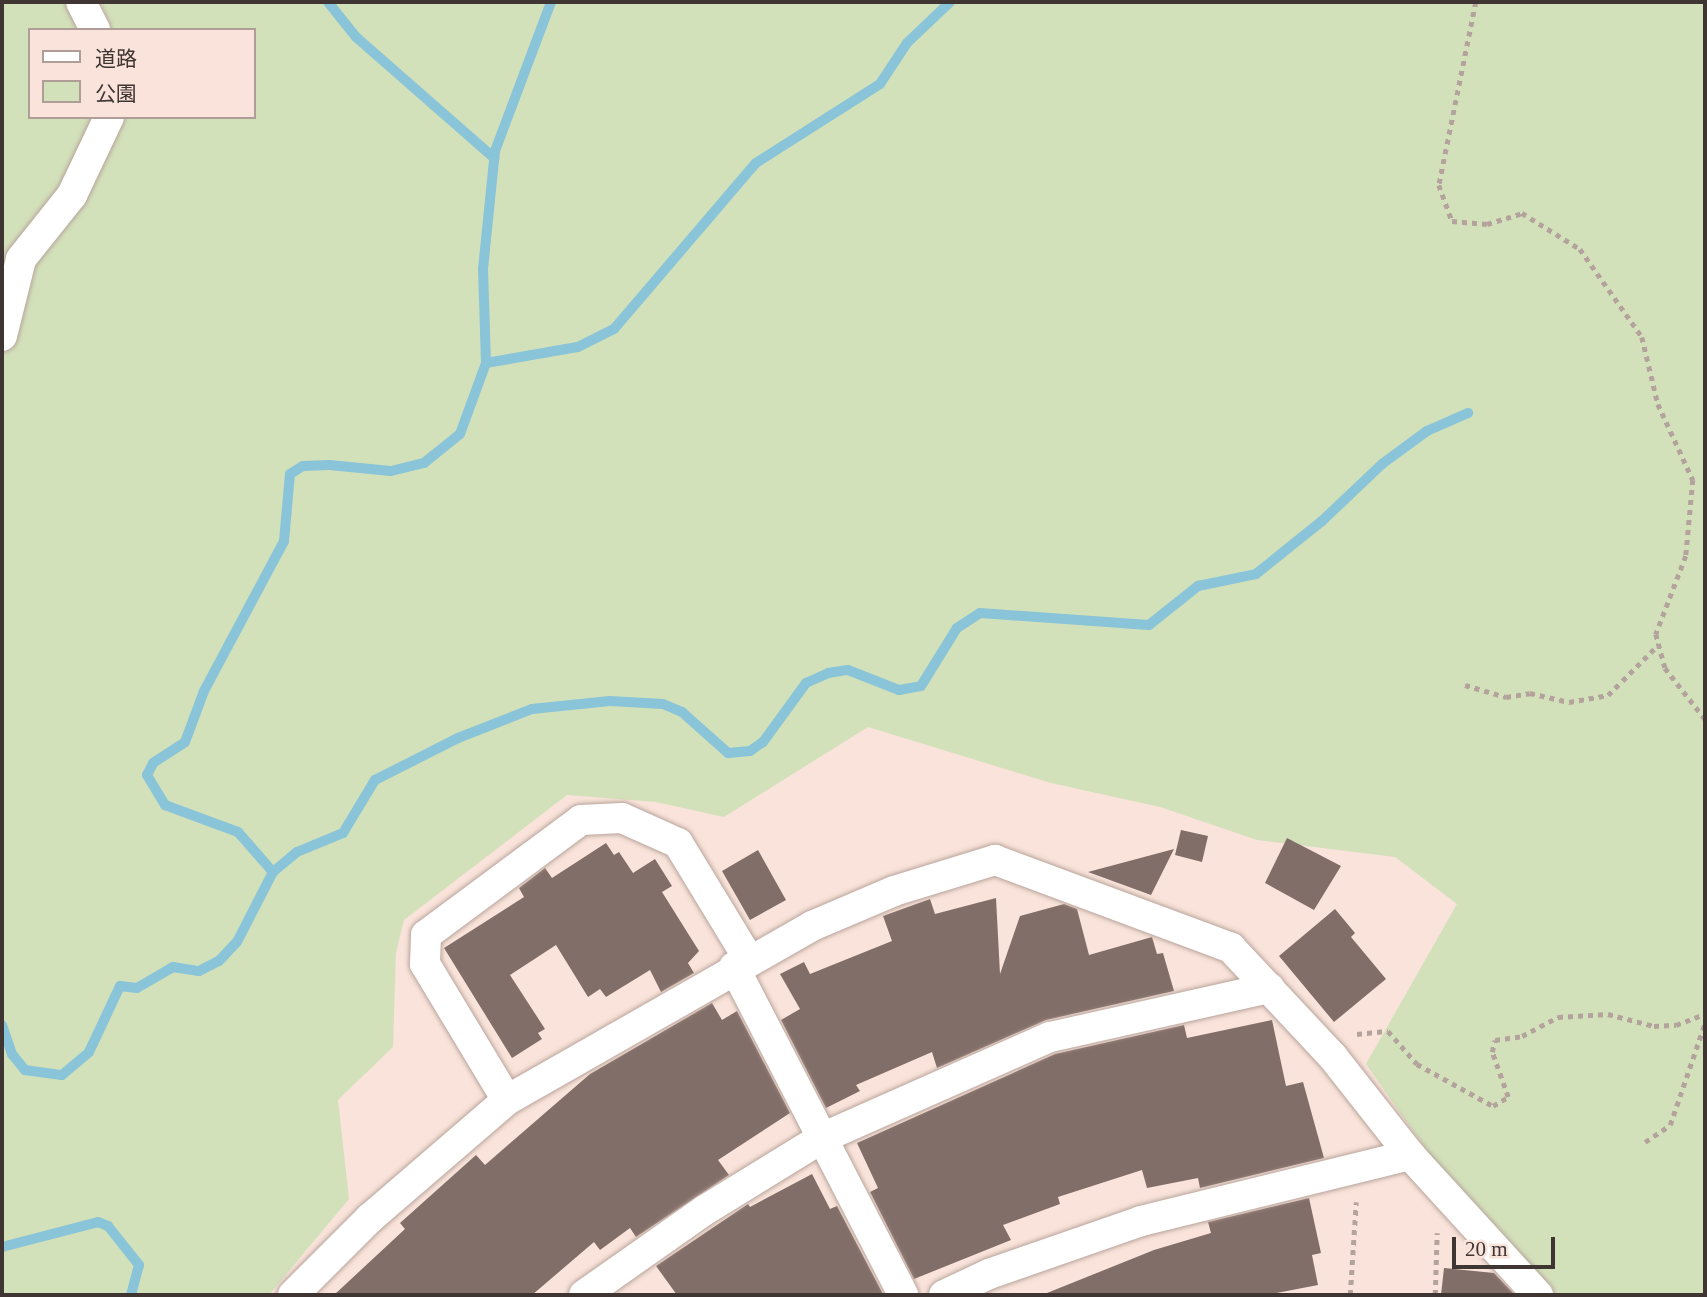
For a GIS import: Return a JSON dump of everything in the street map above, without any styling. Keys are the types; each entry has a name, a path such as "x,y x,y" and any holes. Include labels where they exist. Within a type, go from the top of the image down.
{"street":[{"path":"81,2 94,28"},
{"path":"2,336 21,259 72,195 109,119"},
{"path":"507,1100 425,964 426,935 581,820 622,818 678,842 742,963 822,1138 903,1295"},
{"path":"293,1295 370,1218 507,1100 742,963 813,926 894,891 995,860 1231,948 1333,1057 1410,1155 1438,1181 1538,1295"},
{"path":"584,1295 705,1210 822,1138 1050,1037 1270,988"},
{"path":"944,1295 989,1274 1141,1222 1410,1155"}],"path":[{"path":"1476,2 1439,185 1452,221 1487,225 1522,213 1580,249 1642,337 1658,404 1693,480 1686,556 1656,634 1665,667 1705,719"},
{"path":"1465,685 1506,697 1530,693 1569,702 1608,695 1658,644"},
{"path":"1349,1036 1388,1031 1430,1074 1493,1106 1508,1097 1492,1052 1495,1040 1522,1036 1559,1017 1608,1014 1654,1026 1676,1025 1705,1014"},
{"path":"1645,1142 1670,1125 1705,1023"},
{"path":"1350,1295 1358,1168"},
{"path":"1435,1295 1438,1181"}],"green space":[{"path":"2,2 68,2 96,28 28,28 28,119 256,119 256,28 111,28 100,2 1705,2 1705,1295 1556,1295 1436,1164 1366,1064 1457,904 1395,857 1257,840 1160,807 1051,783 868,727 724,817 656,802 567,795 404,920 396,953 393,1047 338,1100 349,1199 269,1295 2,1295"}],"building":[{"path":"1181,830 1208,836 1202,862 1175,855"},
{"path":"1287,838 1341,866 1314,910 1265,883"},
{"path":"606,843 614,855 619,852 633,873 655,859 672,886 662,892 699,951 688,963 694,973 661,992 650,970 606,997 600,989 588,997 556,945 510,975 545,1029 538,1033 542,1039 512,1058 444,948 524,897 519,888 545,868 552,878"},
{"path":"1174,849 1151,895 1088,872"},
{"path":"758,850 786,900 750,920 722,871"},
{"path":"996,898 1000,974 1020,916 1064,904 1077,909 1089,955 1152,937 1157,954 1163,953 1174,991 1046,1020 937,1068 932,1052 856,1085 860,1091 826,1108 781,1020 800,1009 780,974 804,962 810,974 892,941 883,916 930,899 935,914"},
{"path":"1335,909 1355,933 1351,937 1386,979 1334,1022 1279,956"},
{"path":"712,1003 722,1020 737,1011 790,1113 718,1160 729,1175 636,1237 630,1228 600,1250 594,1242 532,1295 334,1295 405,1229 400,1223 476,1155 485,1165 590,1074"},
{"path":"1272,1020 1286,1086 1303,1082 1324,1158 1200,1188 1198,1178 1147,1188 1142,1170 1058,1197 1060,1204 1003,1225 1011,1240 914,1279 870,1192 878,1188 857,1143 1055,1054 1184,1025 1187,1038"},
{"path":"812,1174 830,1209 837,1206 883,1294 677,1295 656,1266 748,1204 750,1207"},
{"path":"1309,1198 1321,1253 1312,1255 1318,1285 1266,1295 1042,1295 1154,1250 1211,1233 1208,1222"},
{"path":"1444,1268 1494,1273 1515,1295 1441,1295"}],"waterway":[{"path":"328,2 356,37 494,158"},
{"path":"273,872 238,832 165,805 147,775 153,763 185,742 204,691 284,541 290,474 303,466 329,465 391,471 424,463 460,434 486,363 483,269 495,151 551,2"},
{"path":"486,363 578,347 614,329 756,163 880,84 907,43 950,2"},
{"path":"2,1025 12,1054 25,1070 62,1075 89,1052 120,986 137,988 173,967 199,971 219,961 237,942 273,872 297,852 343,833 375,780 458,738 532,709 610,701 663,704 682,712 728,753 750,751 763,742 806,683 828,673 848,670 899,690 921,686 957,628 980,613 1149,625 1198,586 1256,574 1322,521 1382,464 1427,431 1468,413"},
{"path":"2,1247 98,1222 108,1226 139,1265 131,1295"}]}
